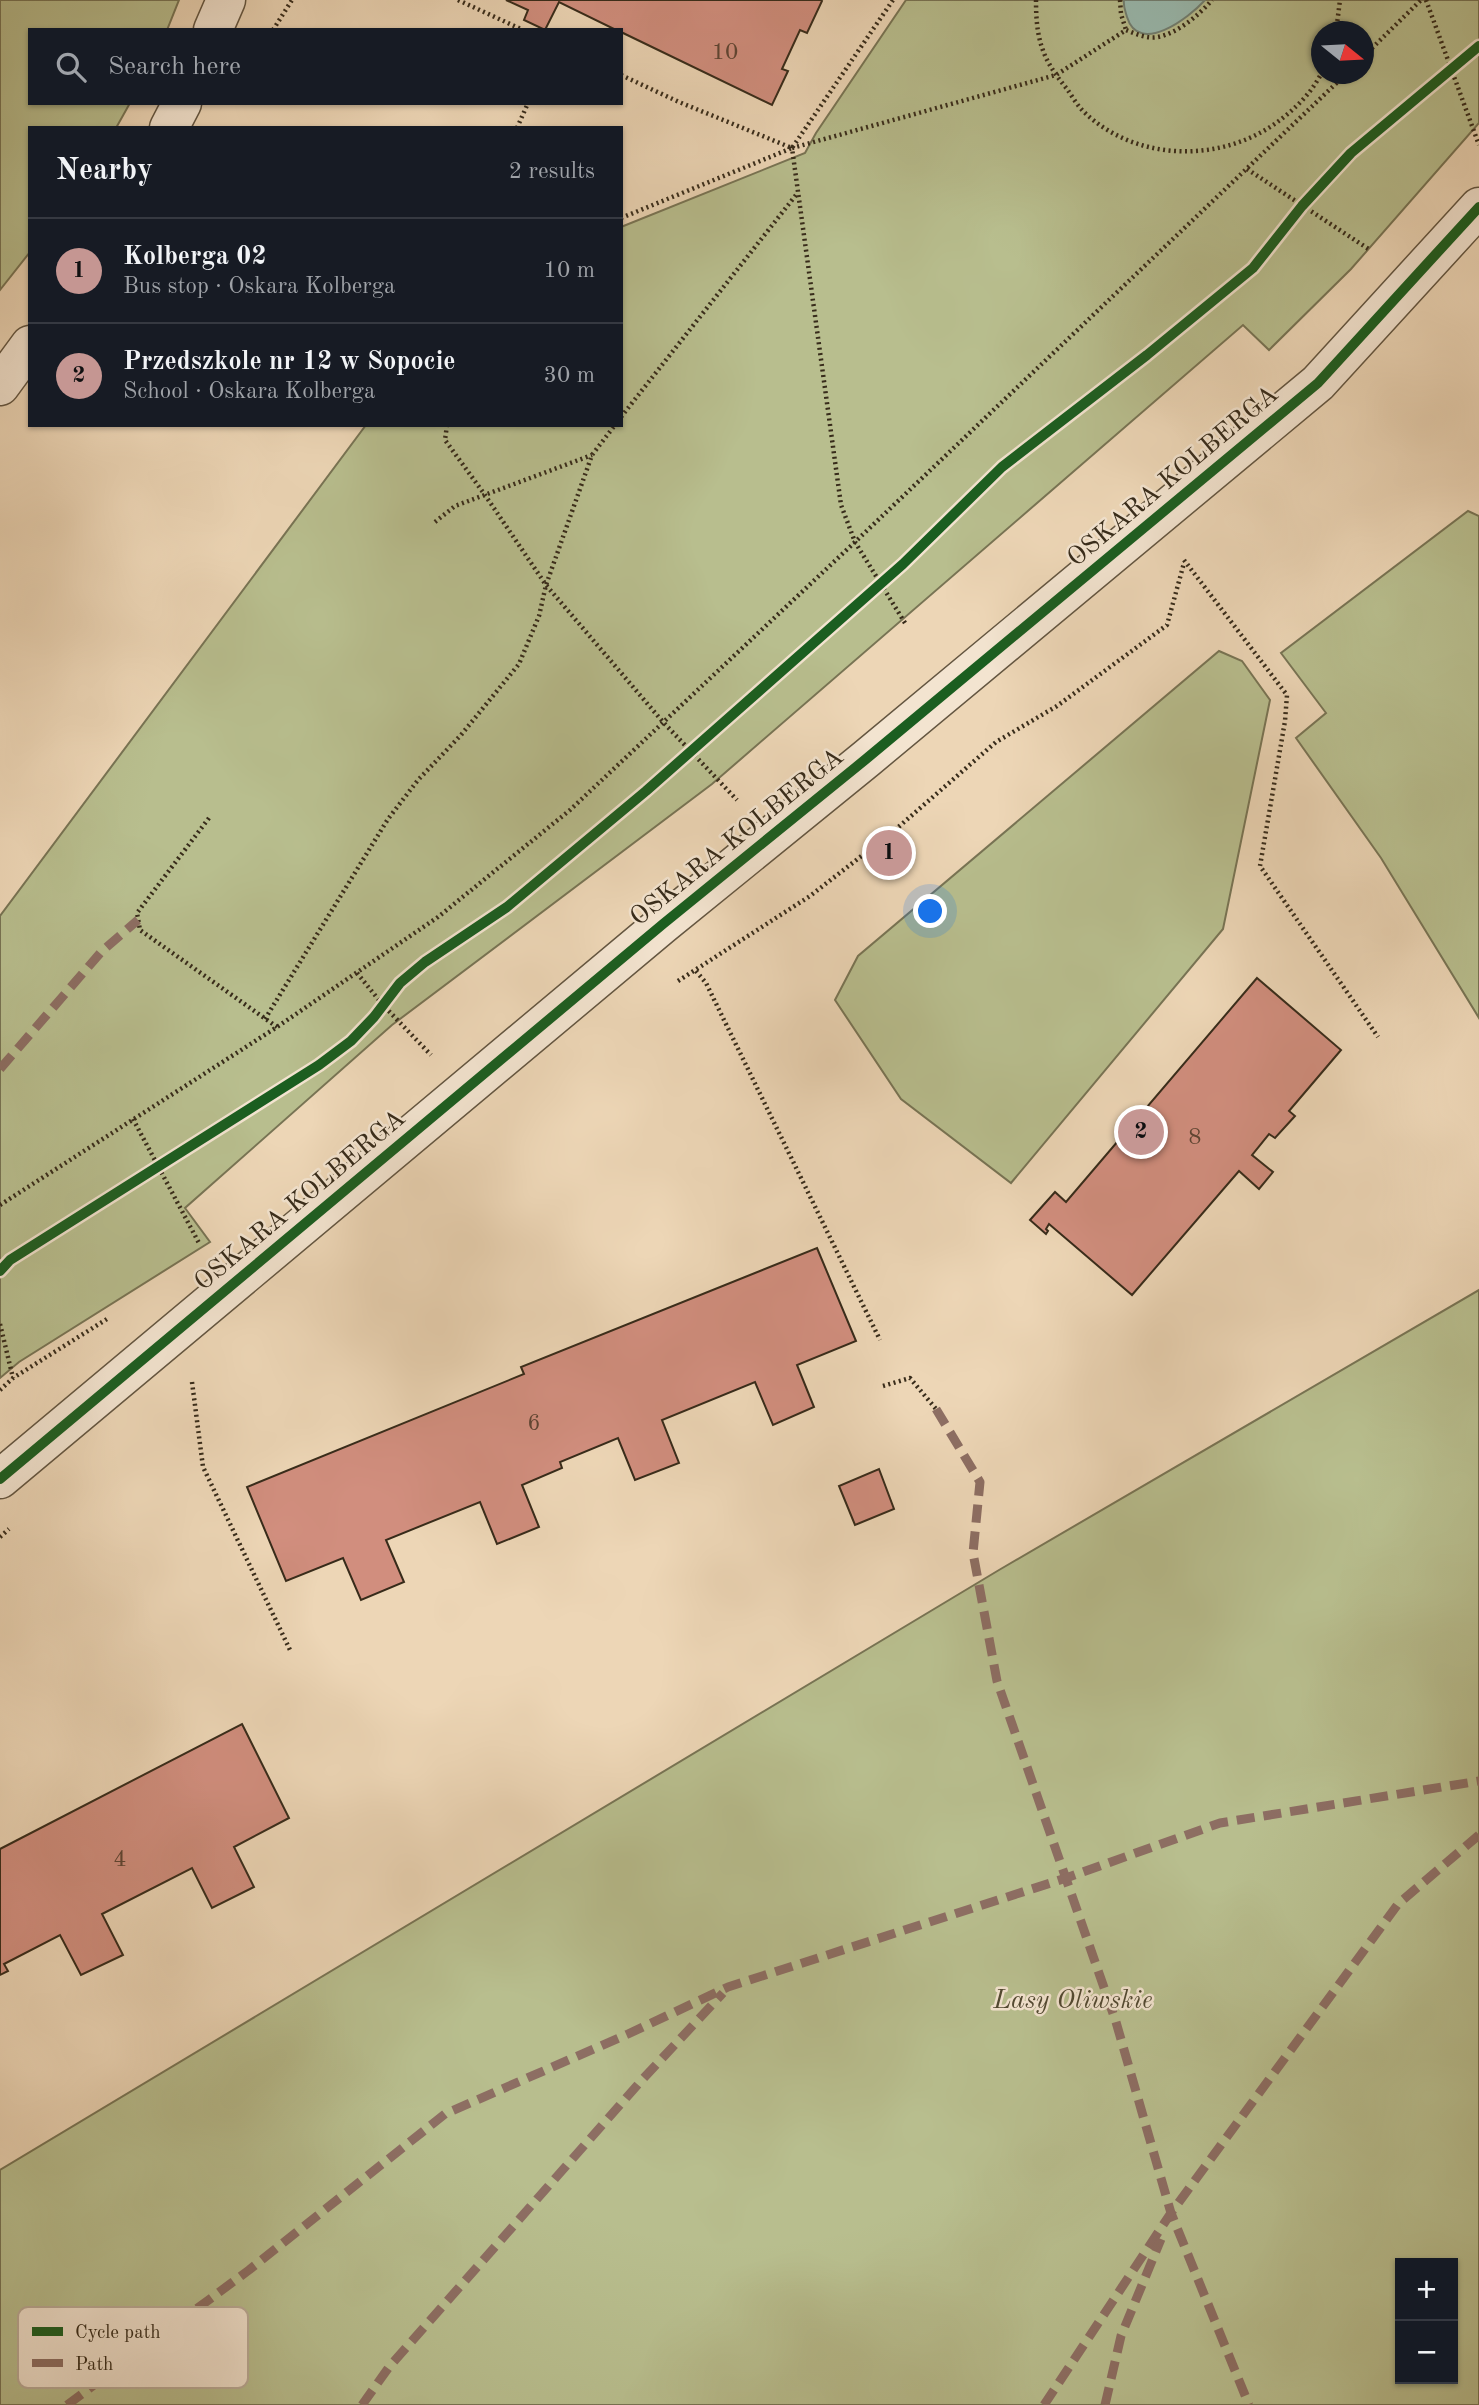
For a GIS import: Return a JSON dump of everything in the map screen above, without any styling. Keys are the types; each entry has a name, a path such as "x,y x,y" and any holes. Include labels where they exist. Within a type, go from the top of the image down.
{"street":[{"path":"214,28 226,0"},
{"path":"170,126 181,105"},
{"name":"OSKARA KOLBERGA","path":"0,1479 1318,383 1479,207"},
{"path":"0,386 28,348"}],"path":[{"path":"274,28 292,0"},
{"path":"458,0 519,28"},
{"path":"893,0 792,148 796,194 841,505 855,542 884,581 905,623"},
{"path":"1036,0 1036,22 1044,52 1056,75 1082,110 1114,134 1149,148 1188,152 1226,148 1261,133 1293,111 1312,84"},
{"path":"1120,0 1126,30 1142,37 1158,37 1195,19 1212,0"},
{"path":"1337,21 1340,0"},
{"path":"1374,46 1423,0 1479,145"},
{"path":"623,217 792,148 1056,75 1126,30"},
{"path":"1441,79 1460,63"},
{"path":"623,76 792,148"},
{"path":"0,1205 277,1027 438,917 559,818 855,542 1336,84"},
{"path":"518,126 526,105"},
{"path":"1293,111 1300,118"},
{"path":"1247,169 1379,256"},
{"path":"623,414 796,194"},
{"path":"1294,216 1311,197"},
{"path":"447,427 445,440 546,585 663,722 686,756 772,836"},
{"path":"265,1019 388,819 418,780 468,727 519,664 539,616 546,585 592,454 613,427"},
{"path":"435,522 455,506 592,454"},
{"path":"675,983 810,897 895,830 996,742 1057,706 1167,625 1184,560 1194,551"},
{"path":"1184,560 1287,695 1260,866 1378,1037"},
{"path":"870,593 884,581"},
{"path":"686,756 701,743"},
{"path":"209,818 136,913 140,930 277,1027"},
{"path":"696,971 712,996 880,1340"},
{"path":"357,972 383,1005 465,1091"},
{"path":"374,1017 392,994"},
{"path":"133,1119 205,1255"},
{"path":"146,1173 169,1158"},
{"path":"0,1324 13,1378"},
{"path":"181,1384 191,1375 203,1467 290,1650"},
{"path":"883,1386 910,1378 936,1409"},
{"path":"0,1537 11,1528"}],"green space":[{"path":"0,0 179,0 168,28 28,28 28,105 129,105 117,126 28,126 28,255 0,290"},
{"path":"906,0 1479,0 1479,123 1351,269 1269,350 1243,325 712,784 392,1025 185,1208 210,1242 19,1362 0,1378 0,916 365,427 623,427 623,226 805,153"},
{"path":"1468,511 1479,516 1479,1018 1381,858 1296,738 1326,713 1281,653"},
{"path":"1219,651 1242,661 1270,700 1223,929 1011,1183 901,1099 835,1000 858,956"},
{"name":"Lasy Oliwskie","path":"1479,1290 1479,2405 0,2405 0,2170 999,1570"}],"water":[{"path":"1124,0 1205,0 1176,24 1153,34 1142,33 1133,28 1127,17"}],"building":[{"path":"506,0 822,1 807,33 800,30 782,69 788,71 772,105 623,33 623,28 612,28 559,2 546,28 524,20 528,10"},
{"path":"1257,978 1341,1050 1289,1111 1295,1116 1275,1138 1269,1134 1252,1155 1273,1172 1259,1189 1239,1171 1132,1295 1049,1224 1046,1234 1030,1220 1055,1192 1066,1202"},
{"path":"817,1248 856,1341 797,1365 814,1407 773,1425 755,1382 662,1420 679,1463 635,1480 618,1438 560,1462 562,1468 522,1485 539,1527 497,1544 480,1502 386,1540 404,1582 361,1600 343,1558 286,1581 247,1487 524,1374 521,1367"},
{"path":"879,1469 894,1509 855,1525 839,1486"},
{"path":"242,1724 289,1818 234,1847 254,1887 212,1908 192,1868 102,1914 123,1955 81,1975 60,1935 4,1964 8,1971 0,1975 0,1849"}],"marked path":[{"path":"0,1069 102,951 138,920"},
{"path":"936,1409 980,1482 973,1553 997,1681 1116,2022 1171,2213 1249,2405"},
{"path":"199,2307 445,2114 728,1987 1066,1878 1220,1823 1479,1781"},
{"path":"1044,2405 1171,2213 1398,1904 1479,1835"},
{"path":"362,2405 389,2367 641,2081 723,1993"},
{"path":"1105,2405 1121,2336 1161,2239"},
{"path":"67,2405 90,2388"}],"cycle path":[{"path":"0,1271 10,1260 319,1065 351,1041 400,983 425,962 507,907 646,791 903,564 1002,467 1147,355 1253,268 1302,206 1351,153 1479,46"},
{"path":"0,1479 663,924 1318,383 1479,207"}],"place":[{"name":"Kolberga 02","path":"889,853"},
{"name":"Przedszkole nr 12 w Sopocie","path":"1141,1132"}]}
